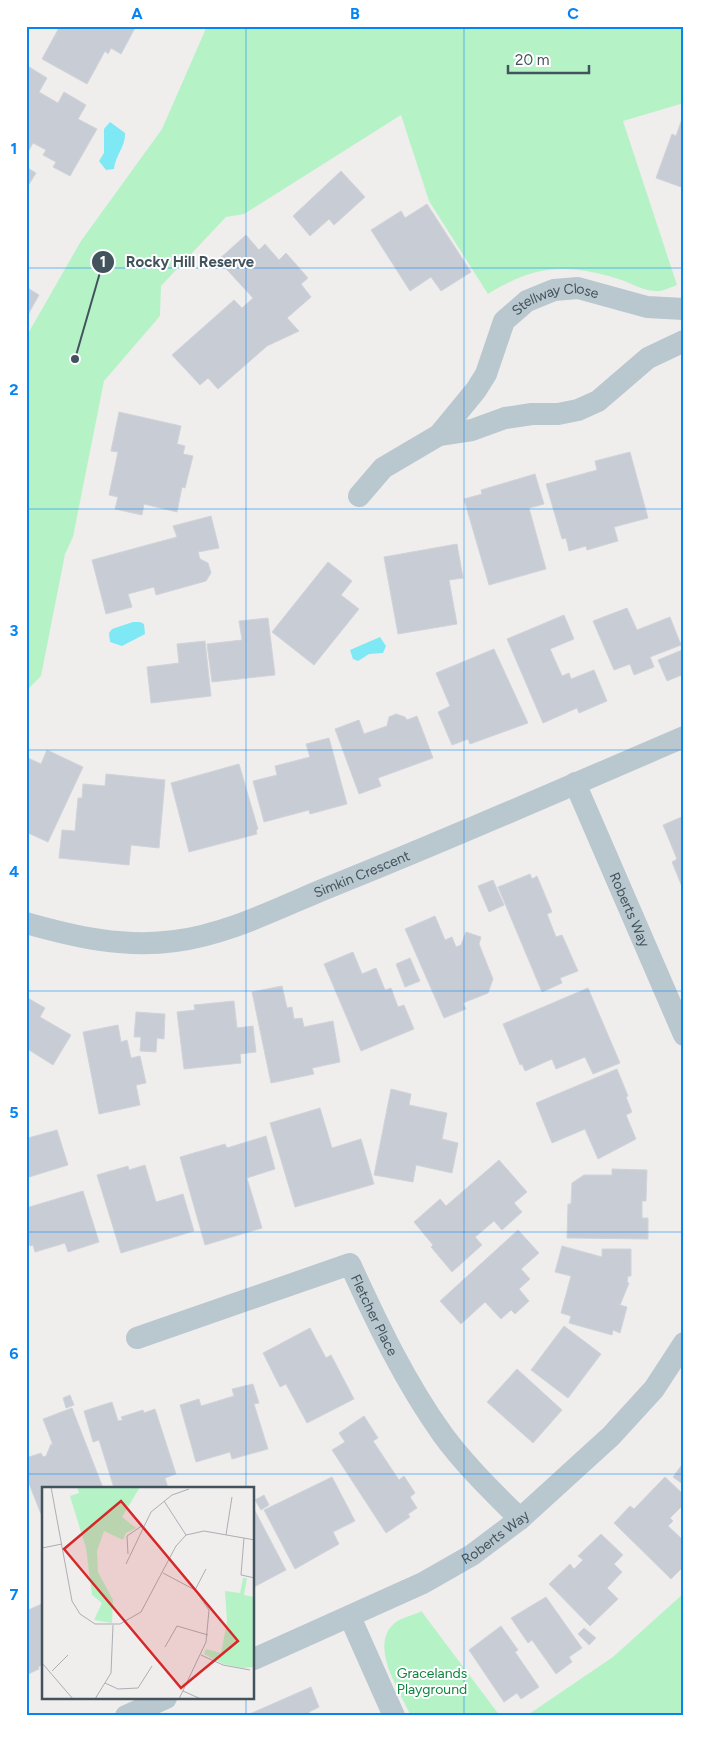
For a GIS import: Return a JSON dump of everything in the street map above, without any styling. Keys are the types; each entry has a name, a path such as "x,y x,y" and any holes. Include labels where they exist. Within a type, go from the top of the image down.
{"street":[{"name":"Stellway Close","path":"359,496 383,468 439,435 476,390 486,374 504,321 527,301 554,290 578,288 647,307 684,309"},
{"name":"Stellway Close","path":"439,435 472,430 505,418 532,414 558,414 578,410 598,401 648,358 684,341"},
{"name":"Simkin Crescent","path":"26,923 75,937 133,944 176,941 220,931 352,878 684,737"},
{"name":"Roberts Way","path":"575,783 684,1035"},
{"name":"Fletcher Place","path":"137,1338 350,1264 391,1350 443,1435 476,1475 520,1519"},
{"name":"Roberts Way","path":"255,1659 423,1583 472,1555 520,1519 611,1436 654,1389 684,1343"},
{"path":"350,1617 394,1716"},
{"path":"126,1716 162,1700"}],"green space":[{"path":"207,26 684,26 684,103 623,121 677,285 661,291 650,291 620,279 597,273 564,269 535,273 504,285 488,294 429,201 401,115 244,214 226,217 161,286 160,316 104,381 73,537 65,554 41,676 26,691 26,337 81,241 162,129"},
{"path":"684,1593 684,1716 526,1716 613,1657"},
{"name":"Gracelands Playground","path":"422,1611 500,1716 411,1716 388,1668 385,1642 388,1631 396,1622"}],"water":[{"path":"110,122 125,133 125,138 114,169 106,170 99,161 104,153 104,129"},
{"path":"133,622 144,624 145,634 122,646 110,642 109,633 112,629"},
{"path":"380,637 386,646 383,653 369,654 358,661 353,659 350,650"}],"building":[{"path":"60,26 136,26 121,54 111,48 108,54 105,51 87,84 42,59"},
{"path":"26,65 47,78 39,92 58,103 64,92 86,105 78,119 97,129 70,176 53,167 56,162 43,155 46,150 33,143 26,155"},
{"path":"682,119 684,119 684,188 656,178 672,134 676,136"},
{"path":"26,167 36,173 26,189"},
{"path":"341,171 365,197 334,225 329,219 310,236 293,216"},
{"path":"427,204 471,272 441,291 431,277 410,291 371,230 401,211 405,218"},
{"path":"246,235 259,250 265,244 279,260 286,253 308,278 301,284 311,297 287,318 299,331 267,346 218,389 208,378 200,385 172,355 234,300 242,308 253,298 218,260"},
{"path":"26,287 39,295 26,318"},
{"path":"119,412 181,426 177,444 185,446 183,454 193,456 185,488 182,487 177,512 144,504 142,515 115,509 118,497 109,495 118,452 111,451"},
{"path":"630,452 648,518 614,527 618,541 587,550 586,546 569,551 566,538 562,539 546,484 597,470 595,461"},
{"path":"535,474 544,504 529,508 546,569 489,585 464,499 482,494 481,490"},
{"path":"211,516 219,548 198,552 200,559 208,563 211,573 206,581 156,595 154,587 128,594 132,607 106,614 92,560 177,537 173,526"},
{"path":"457,544 463,578 449,580 457,624 398,634 384,557"},
{"path":"328,562 352,581 341,595 359,609 314,665 272,632"},
{"path":"627,608 637,630 670,617 681,645 650,657 654,667 634,675 630,664 614,670 593,621"},
{"path":"564,615 574,639 550,649 562,676 569,673 571,679 594,670 607,701 579,713 577,708 543,723 507,639"},
{"path":"268,618 275,675 212,682 207,644 242,640 239,621"},
{"path":"205,641 211,696 151,703 147,667 179,663 177,644"},
{"path":"494,649 528,723 470,744 468,739 452,745 438,712 450,706 436,673"},
{"path":"682,650 684,674 667,681 658,660"},
{"path":"396,714 405,717 407,720 417,716 433,758 378,778 381,786 359,794 335,729 359,720 364,734 387,726 389,717"},
{"path":"329,738 347,804 310,814 309,810 264,822 253,781 277,775 275,766 310,757 306,744"},
{"path":"47,750 83,767 48,842 26,832 26,757 41,764"},
{"path":"239,764 258,829 256,830 257,834 189,852 171,783"},
{"path":"106,774 165,780 159,848 131,845 129,865 59,858 62,830 75,831 78,798 82,798 83,784 105,786"},
{"path":"684,816 683,889 672,862 677,859 663,825"},
{"path":"530,874 532,879 537,876 552,912 547,914 556,937 562,935 578,971 560,978 562,983 542,992 498,887"},
{"path":"493,880 504,905 489,912 478,886"},
{"path":"435,916 445,940 452,937 456,947 461,945 466,932 481,937 479,944 493,979 488,993 463,1003 466,1009 444,1018 405,929"},
{"path":"353,952 362,974 376,968 385,990 391,988 398,1007 404,1005 414,1029 361,1051 324,964"},
{"path":"410,958 420,981 405,987 396,964"},
{"path":"282,986 287,1008 292,1007 294,1019 302,1018 304,1027 333,1021 340,1062 312,1068 314,1074 271,1083 252,992"},
{"path":"588,988 620,1063 593,1074 585,1057 556,1069 552,1059 525,1071 522,1064 520,1065 503,1024"},
{"path":"26,997 45,1008 40,1017 71,1035 53,1065 26,1048"},
{"path":"234,1001 237,1028 253,1026 256,1052 240,1054 241,1063 184,1069 177,1012 195,1010 194,1005"},
{"path":"136,1012 165,1014 164,1039 157,1038 156,1052 140,1051 141,1037 134,1037"},
{"path":"118,1025 121,1042 127,1040 131,1058 140,1056 146,1083 136,1085 140,1105 99,1114 83,1032"},
{"path":"617,1069 628,1096 626,1097 632,1112 626,1115 636,1139 598,1159 585,1129 552,1143 536,1103"},
{"path":"391,1089 411,1094 409,1105 447,1113 442,1139 458,1143 452,1173 416,1165 413,1182 374,1175"},
{"path":"320,1108 332,1148 361,1139 374,1184 295,1207 270,1123"},
{"path":"57,1130 68,1165 26,1178 26,1132 28,1138"},
{"path":"266,1136 275,1169 247,1178 262,1228 205,1245 180,1157 225,1144 227,1148"},
{"path":"499,1160 527,1192 514,1203 522,1212 502,1230 494,1221 475,1237 482,1245 452,1272 431,1247 433,1245 414,1222 440,1199 446,1206"},
{"path":"145,1165 156,1202 183,1194 194,1231 121,1253 97,1175 128,1166 129,1170"},
{"path":"612,1169 647,1170 646,1201 642,1201 642,1218 648,1218 648,1239 567,1238 568,1204 571,1204 572,1183 584,1175 612,1175"},
{"path":"83,1191 99,1242 68,1252 65,1243 35,1252 33,1245 30,1246 26,1235 26,1208"},
{"path":"518,1230 539,1253 521,1269 530,1279 519,1289 529,1301 515,1314 511,1310 501,1319 485,1302 461,1324 440,1301"},
{"path":"562,1246 602,1257 602,1249 631,1249 631,1276 628,1276 627,1282 629,1283 620,1305 627,1307 620,1333 613,1330 612,1335 569,1323 571,1316 561,1313 571,1276 555,1272"},
{"path":"564,1326 601,1354 568,1398 531,1370"},
{"path":"310,1328 326,1358 331,1355 354,1399 307,1423 286,1384 280,1387 263,1353"},
{"path":"517,1369 562,1410 533,1443 487,1402"},
{"path":"253,1384 259,1403 254,1404 268,1449 232,1459 230,1452 196,1462 180,1405 199,1399 201,1406 234,1396 232,1389"},
{"path":"70,1395 74,1405 66,1408 63,1398"},
{"path":"112,1402 118,1421 123,1420 121,1417 143,1410 144,1413 155,1409 176,1474 165,1478 168,1487 114,1487 99,1440 93,1442 84,1411"},
{"path":"72,1408 103,1487 42,1487 42,1514 26,1476 26,1458 41,1453 43,1457 46,1456 51,1444 53,1445 43,1419"},
{"path":"364,1416 378,1438 373,1441 399,1480 404,1476 415,1493 410,1497 417,1508 408,1514 410,1517 386,1533 332,1450 345,1442 339,1433"},
{"path":"684,1462 684,1485 673,1477"},
{"path":"332,1477 355,1521 333,1532 339,1544 295,1569 264,1510"},
{"path":"665,1477 684,1495 684,1504 670,1518 673,1521 668,1526 684,1541 684,1566 671,1579 614,1523 630,1506 634,1509"},
{"path":"264,1495 269,1505 261,1510 255,1500"},
{"path":"255,1511 286,1570 255,1586"},
{"path":"601,1534 623,1555 614,1564 622,1572 607,1588 618,1599 590,1626 549,1584 570,1564 574,1569 583,1560 578,1556"},
{"path":"546,1597 582,1648 569,1657 572,1662 556,1674 532,1640 528,1643 511,1618"},
{"path":"42,1604 42,1665 38,1667 39,1669 26,1675 26,1611"},
{"path":"501,1626 518,1650 515,1652 539,1687 521,1699 517,1693 504,1702 469,1650"},
{"path":"584,1628 596,1638 589,1645 578,1634"},
{"path":"311,1687 319,1707 309,1712 311,1716 245,1716"}],"place":[{"name":"Rocky Hill Reserve","path":"75,359"}]}
